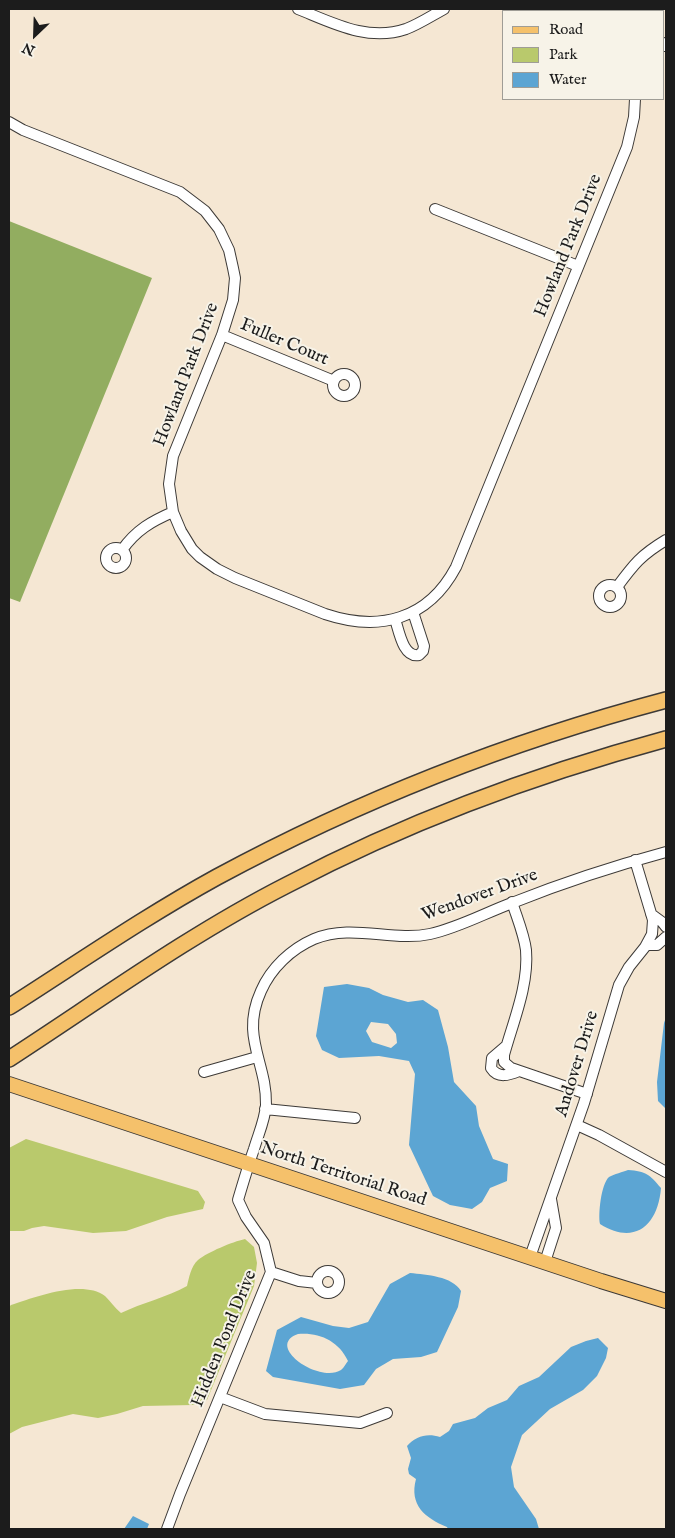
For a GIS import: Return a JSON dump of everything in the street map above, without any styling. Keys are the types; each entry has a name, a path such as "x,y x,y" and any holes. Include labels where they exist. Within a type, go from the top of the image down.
{"highway":[{"path":"9,1007 158,912 218,877 342,816 456,768 525,742 666,700"},
{"path":"9,1059 196,937 286,885 394,835 504,790 594,760 666,739"}],"main road":[{"name":"North Territorial Road","path":"12,1085 666,1301"}],"street":[{"path":"298,9 348,29 375,33 406,29 444,9"},
{"name":"Howland Park Drive","path":"9,122 33,134 170,187 187,196 206,211 224,238 229,250 235,278 232,308 173,456 169,484 173,512 181,531 192,548 207,563 224,574 341,619 370,623 395,619 413,612 427,603 448,582 456,567 632,132 635,100"},
{"path":"435,210 578,266"},
{"name":"Fuller Court","path":"222,335 334,381"},
{"path":"122,550 129,540 145,525 173,512"},
{"path":"617,588 636,562 648,551 666,540"},
{"path":"395,619 407,651 411,655 418,655 423,652 424,646 413,612"},
{"name":"Wendover Drive","path":"249,1163 266,1110 264,1087 253,1041 255,1009 261,991 272,971 285,958 303,945 323,936 342,932 409,936 430,934 579,878 666,852"},
{"name":"Andover Drive","path":"530,1257 577,1125 619,985 629,966 651,939 654,927 635,860"},
{"path":"512,902 524,938 526,962 520,998 506,1046 505,1064 519,1071 587,1094"},
{"path":"651,914 666,927"},
{"name":"Andover Drive","path":"647,945 657,945 666,937"},
{"path":"506,1046 492,1058 491,1068 495,1074 503,1076 519,1071"},
{"path":"204,1072 257,1057"},
{"path":"266,1110 355,1118"},
{"path":"577,1125 666,1172"},
{"name":"Hidden Pond Drive","path":"167,1529 271,1272 264,1243 246,1217 238,1200 249,1163"},
{"path":"545,1262 556,1228 550,1198"},
{"path":"271,1272 299,1281 317,1283"},
{"path":"220,1397 265,1414 360,1423 387,1413"}],"green space":[{"path":"9,221 152,278 20,602 9,598"},
{"path":"26,1139 198,1191 205,1202 203,1209 167,1217 126,1231 93,1233 44,1226 24,1231 9,1231 9,1148"},
{"path":"245,1239 254,1247 257,1263 254,1286 207,1400 193,1405 143,1406 98,1418 73,1414 22,1427 9,1434 9,1307 11,1305 59,1291 84,1289 96,1291 105,1296 121,1313 187,1286 192,1269 198,1260 220,1248"}],"water":[{"path":"347,984 369,988 383,995 408,1002 423,1000 438,1010 448,1047 454,1082 476,1106 479,1126 493,1159 508,1164 507,1181 490,1188 482,1202 472,1209 450,1205 433,1196 409,1145 415,1074 409,1061 379,1056 339,1058 322,1050 316,1036 324,987","holes":["371,1022 388,1024 396,1034 397,1043 391,1048 372,1042 366,1031"]},
{"path":"666,1017 666,1109 658,1101 657,1082"},
{"path":"628,1170 647,1174 661,1188 659,1201 650,1221 634,1232 624,1233 600,1224 599,1220 602,1193 606,1181 609,1177"},
{"path":"410,1273 445,1279 452,1282 461,1291 458,1307 437,1352 421,1357 393,1359 376,1369 364,1385 340,1389 273,1377 266,1371 277,1330 301,1317 333,1326 349,1328 368,1322 390,1284","holes":["298,1334 321,1336 334,1343 348,1361 342,1369 332,1373 321,1372 299,1362 287,1347 289,1340"]},
{"path":"598,1338 608,1348 606,1358 597,1376 583,1390 550,1409 522,1435 511,1467 514,1487 536,1519 539,1529 448,1529 426,1515 417,1503 415,1496 416,1479 409,1474 408,1469 411,1458 407,1446 422,1436 440,1437 449,1431 453,1424 475,1418 488,1408 507,1400 519,1386 539,1377 571,1347"},
{"path":"133,1516 149,1524 147,1529 124,1529"}]}
